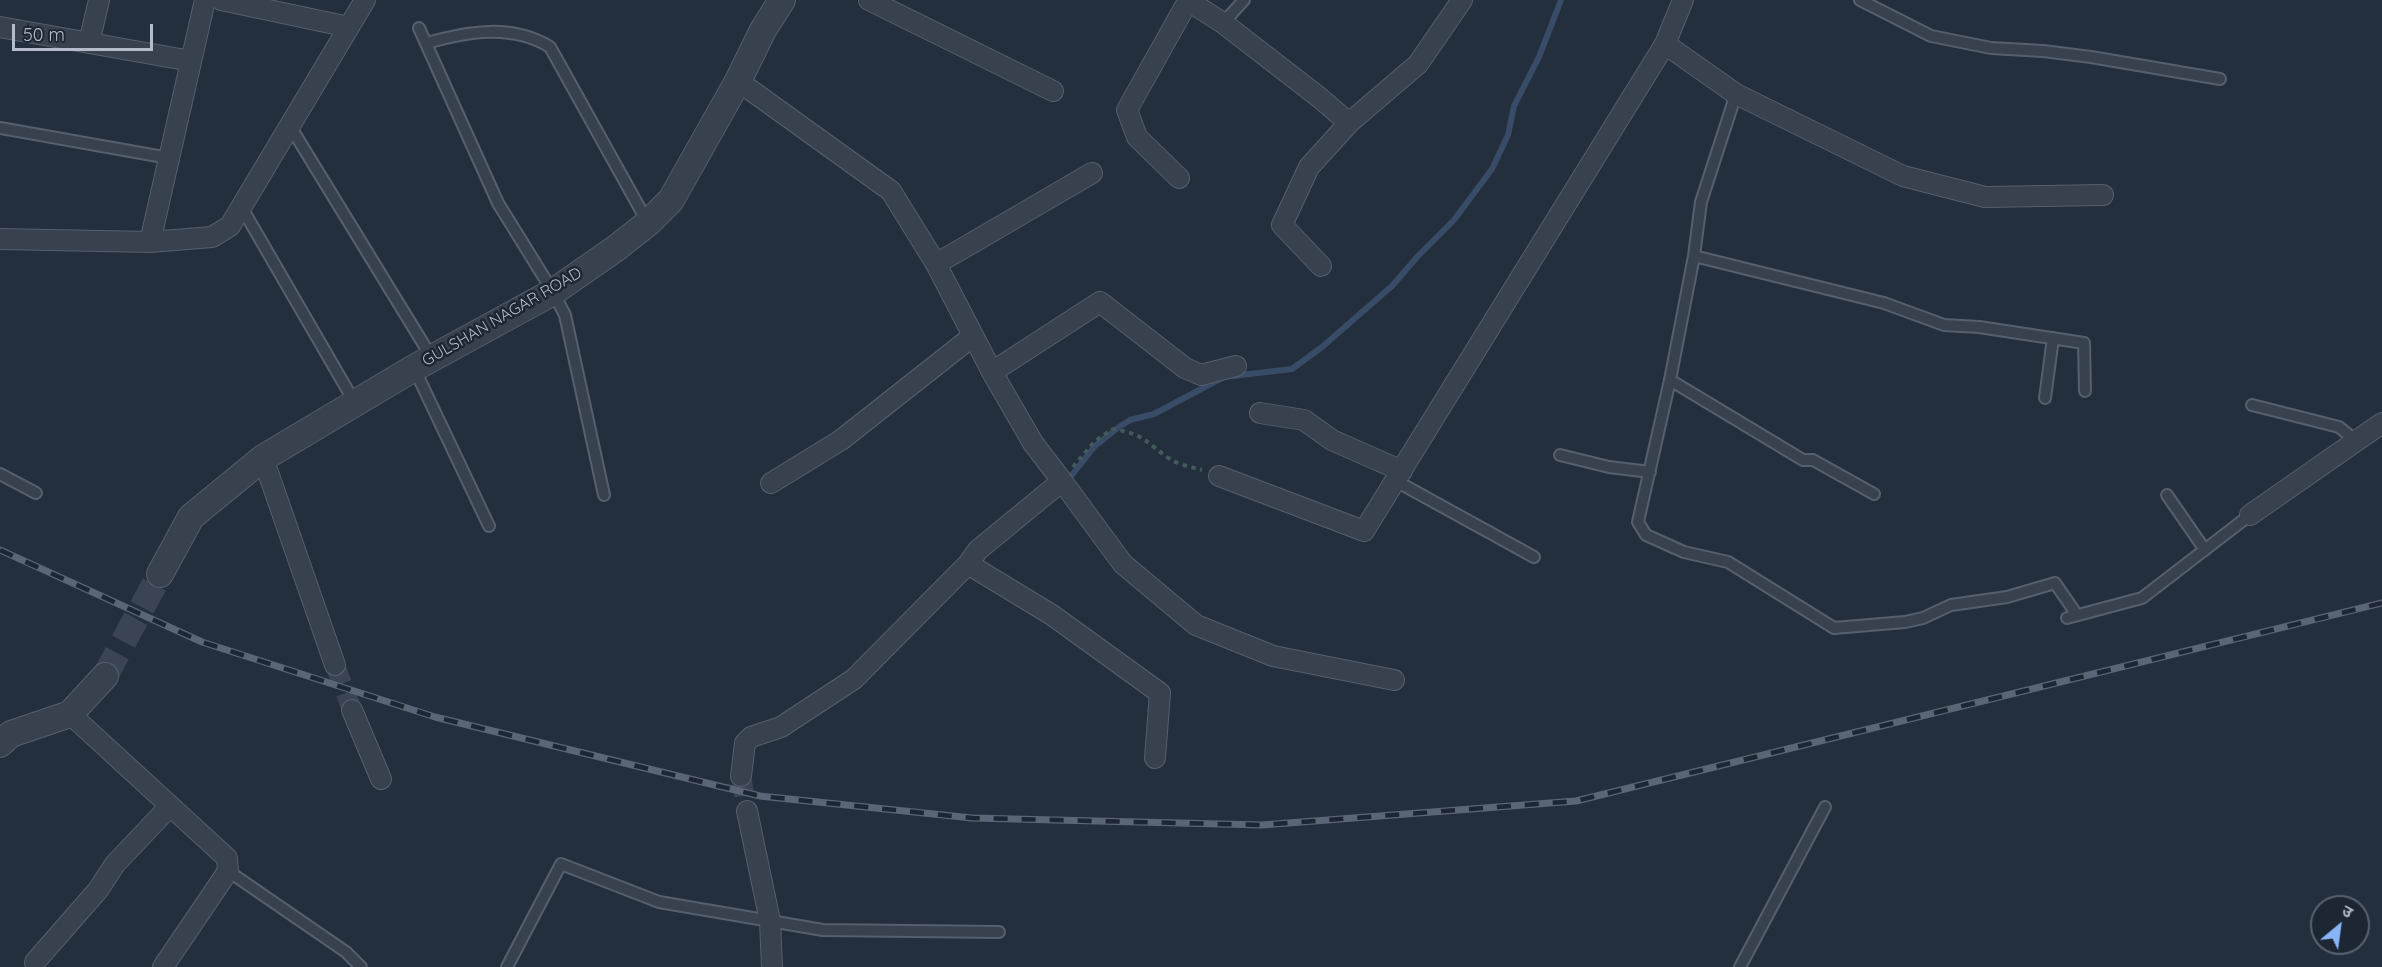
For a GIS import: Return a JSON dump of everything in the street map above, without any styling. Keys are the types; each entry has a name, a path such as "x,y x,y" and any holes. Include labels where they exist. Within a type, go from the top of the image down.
{"street":[{"path":"88,43 99,0"},
{"path":"150,242 205,0"},
{"path":"221,0 349,27"},
{"path":"0,239 150,242 212,237 230,226 366,0"},
{"name":"GULSHAN NAGAR ROAD","path":"160,574 190,517 263,458 423,363 553,292 648,223 671,200 738,81 763,30 782,0"},
{"path":"869,0 1053,91"},
{"path":"1321,267 1282,225 1310,167 1349,123 1418,64 1461,0"},
{"path":"1219,476 1364,531 1665,44 1683,0"},
{"path":"1179,178 1137,137 1127,110 1187,1 1222,23 1349,123"},
{"path":"0,27 191,61"},
{"path":"1665,44 1736,94 1904,176 1985,197 2103,195"},
{"path":"738,81 891,191 936,264 992,372 1033,443 1123,564 1196,625 1273,656 1394,680"},
{"path":"936,264 1092,173"},
{"path":"992,372 1100,302 1185,368 1201,375 1236,366"},
{"path":"771,483 841,440 973,336"},
{"path":"1260,413 1304,420 1332,440 1399,476"},
{"path":"2250,515 2382,423"},
{"path":"263,458 335,665"},
{"path":"741,776 745,743 751,737 781,727 854,680 968,564 978,550 1062,481"},
{"path":"968,564 1052,615 1160,693 1155,758"},
{"path":"0,744 11,734 70,714 105,676"},
{"path":"352,710 381,779"},
{"path":"70,714 227,858 228,871 163,967"},
{"path":"35,962 98,890 115,864 170,806"},
{"path":"747,811 770,921 772,967"}],"lane":[{"path":"1222,23 1244,0"},
{"path":"1860,0 1931,36 1991,48 2091,57 2220,80"},
{"path":"418,28 427,43 498,203 565,315 604,495"},
{"path":"427,43 457,34 501,32 533,37 550,47 648,223"},
{"path":"1736,94 1701,202 1694,256 1670,380 1638,522 1646,535 1684,552 1728,562 1834,628 1905,622 1923,618 1951,605 2007,597 2055,583 2072,617 2142,598 2250,515"},
{"path":"290,126 423,363 489,525"},
{"path":"0,128 169,158"},
{"path":"242,208 355,404"},
{"path":"1694,256 1884,303 1944,325 1978,327 2084,343 2085,391"},
{"path":"2045,398 2053,338"},
{"path":"1670,380 1803,460 1813,460 1874,494"},
{"path":"2252,405 2339,427 2356,441"},
{"path":"1560,455 1609,467 1650,472"},
{"path":"0,474 36,493"},
{"path":"1399,476 1534,557"},
{"path":"2167,495 2205,550"},
{"path":"1740,967 1826,807"},
{"path":"507,967 561,864 658,902 823,930 999,932"},
{"path":"228,871 346,952 361,967"}],"path":[{"path":"1062,481 1095,441 1113,429 1127,431 1144,438 1172,460 1219,476"}],"waterway":[{"path":"1233,376 1292,369 1322,347 1392,286 1454,220 1492,169 1508,135 1514,106 1539,57 1561,0"},
{"path":"1068,480 1095,446 1119,427 1130,420 1154,414 1220,379"}],"tunnel":[{"path":"105,676 160,574"},
{"path":"335,665 352,710"},
{"path":"741,776 747,811"}],"railway":[{"path":"0,550 202,642 435,717 760,796 972,818 1262,825 1576,801 2382,603"}]}
